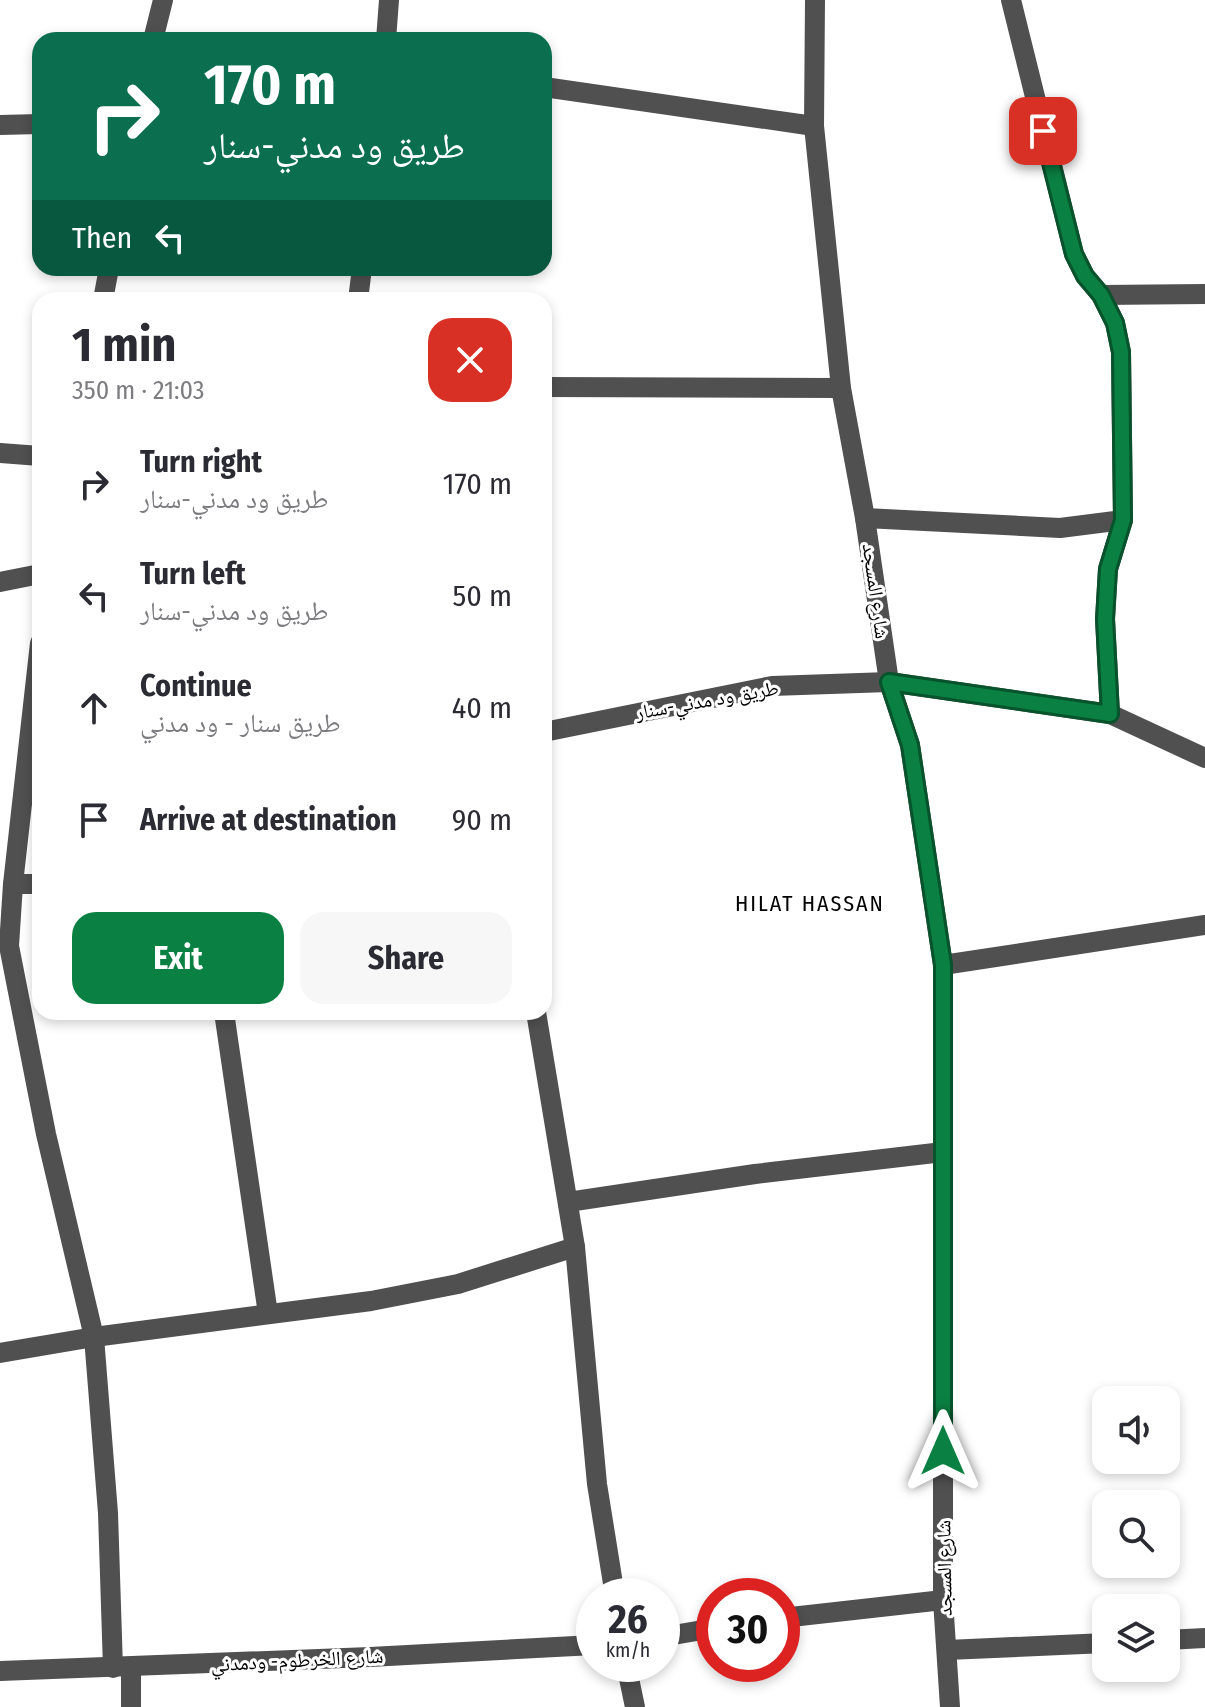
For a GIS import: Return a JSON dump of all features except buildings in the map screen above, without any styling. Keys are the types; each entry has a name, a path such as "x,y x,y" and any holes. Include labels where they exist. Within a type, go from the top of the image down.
{"street":[{"path":"155,32 163,0"},
{"path":"387,32 389,0"},
{"name":"شارع المسجد","path":"815,0 814,126 841,388 865,518 889,682 910,745 943,965 943,1600 950,1707"},
{"path":"1011,0 1074,254 1115,323 1121,352 1123,520 1108,569 1105,619 1110,714"},
{"path":"552,88 814,126"},
{"path":"0,125 32,124"},
{"path":"1101,295 1205,294"},
{"path":"552,387 841,388"},
{"path":"0,453 32,455"},
{"path":"865,518 1060,528 1123,520"},
{"path":"0,582 32,576"},
{"name":"طريق ود مدني-سنار","path":"552,730 772,686 889,682 1110,714 1205,758"},
{"path":"32,714 4,947 94,1337 122,1668 131,1707"},
{"path":"13,884 32,884"},
{"path":"943,965 1205,925"},
{"path":"225,1020 268,1314"},
{"path":"537,1020 575,1247 597,1484 612,1578"},
{"path":"568,1202 755,1174 943,1152"},
{"path":"0,1353 94,1337 371,1301 458,1284 575,1247"},
{"path":"800,1616 943,1600"},
{"path":"1180,1639 1205,1638"},
{"path":"947,1650 1092,1644"},
{"name":"شارع الخرطوم- ودمدني","path":"0,1671 576,1646"},
{"path":"630,1682 635,1707"}],"district":[{"name":"HILAT HASSAN","path":"810,903"}],"route":[{"path":"943,1451 943,965 910,745 889,682 1110,714 1105,619 1108,569 1123,520 1121,352 1115,323 1074,254 1043,131"}]}
